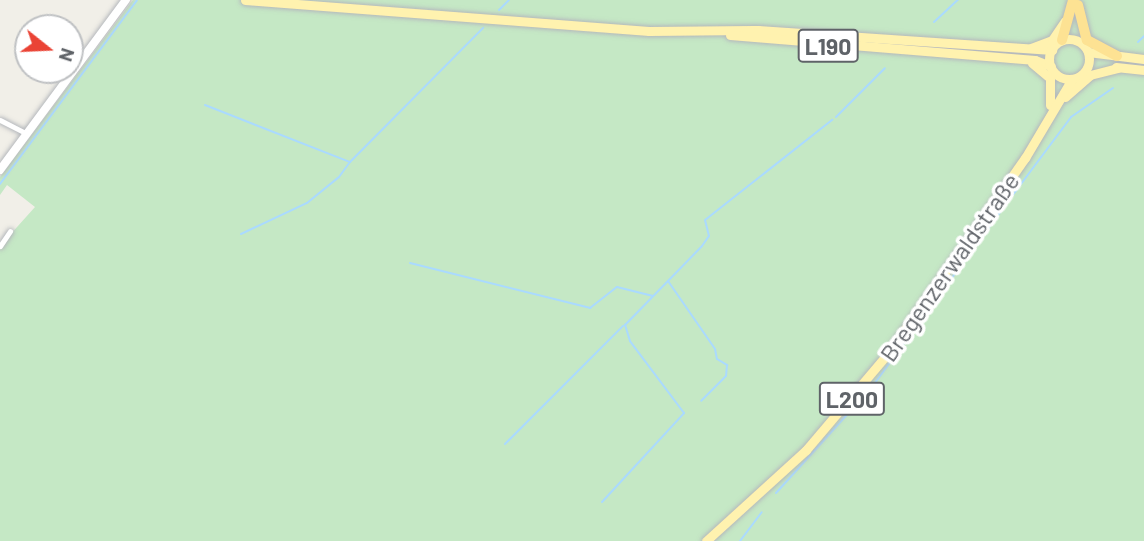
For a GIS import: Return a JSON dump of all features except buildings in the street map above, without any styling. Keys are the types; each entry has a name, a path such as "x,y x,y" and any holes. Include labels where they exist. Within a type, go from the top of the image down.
{"highway":[{"path":"1062,40 1068,17 1076,2"},
{"path":"1076,2 1078,41"},
{"path":"1076,2 1087,40 1118,62"}],"main road":[{"path":"0,170 126,0"},
{"name":"L190","path":"245,0 718,33 1031,61 1072,79"},
{"path":"1027,49 1052,40 1068,17"},
{"name":"L190","path":"718,33 758,30 1052,50"},
{"path":"1054,70 1052,50 1062,40 1078,41 1088,52 1144,70"},
{"path":"1086,69 1088,52"},
{"path":"1072,79 1086,69 1144,59"},
{"path":"1031,61 1047,73 1052,83 1047,120"},
{"path":"1047,120 1076,85 1118,62"},
{"name":"Bregenzerwaldstraße","path":"1054,70 1057,100"},
{"name":"Bregenzerwaldstraße","path":"706,541 797,458 865,383 957,257 1072,79"}],"street":[{"path":"0,120 27,134"},
{"path":"0,246 10,231"}],"green space":[{"path":"133,0 1144,0 1144,541 0,541 0,246 35,207 7,185 0,195 0,177 70,84 84,84 84,65"}],"waterway":[{"path":"0,184 137,0"},
{"path":"499,10 509,0"},
{"path":"934,22 958,0"},
{"path":"205,105 350,162 483,28"},
{"path":"1138,42 1144,36"},
{"path":"836,117 885,68"},
{"path":"1012,196 1071,117 1113,88"},
{"path":"602,502 684,413 630,341 625,325 702,246 709,236 705,220 832,120"},
{"path":"241,234 307,203 339,177 349,163"},
{"path":"776,493 872,387 1006,204"},
{"path":"410,263 590,308 617,287 653,296"},
{"path":"668,281 715,349 717,359 727,365 726,376 701,401"},
{"path":"505,444 623,326"},
{"path":"740,541 762,512"}]}
